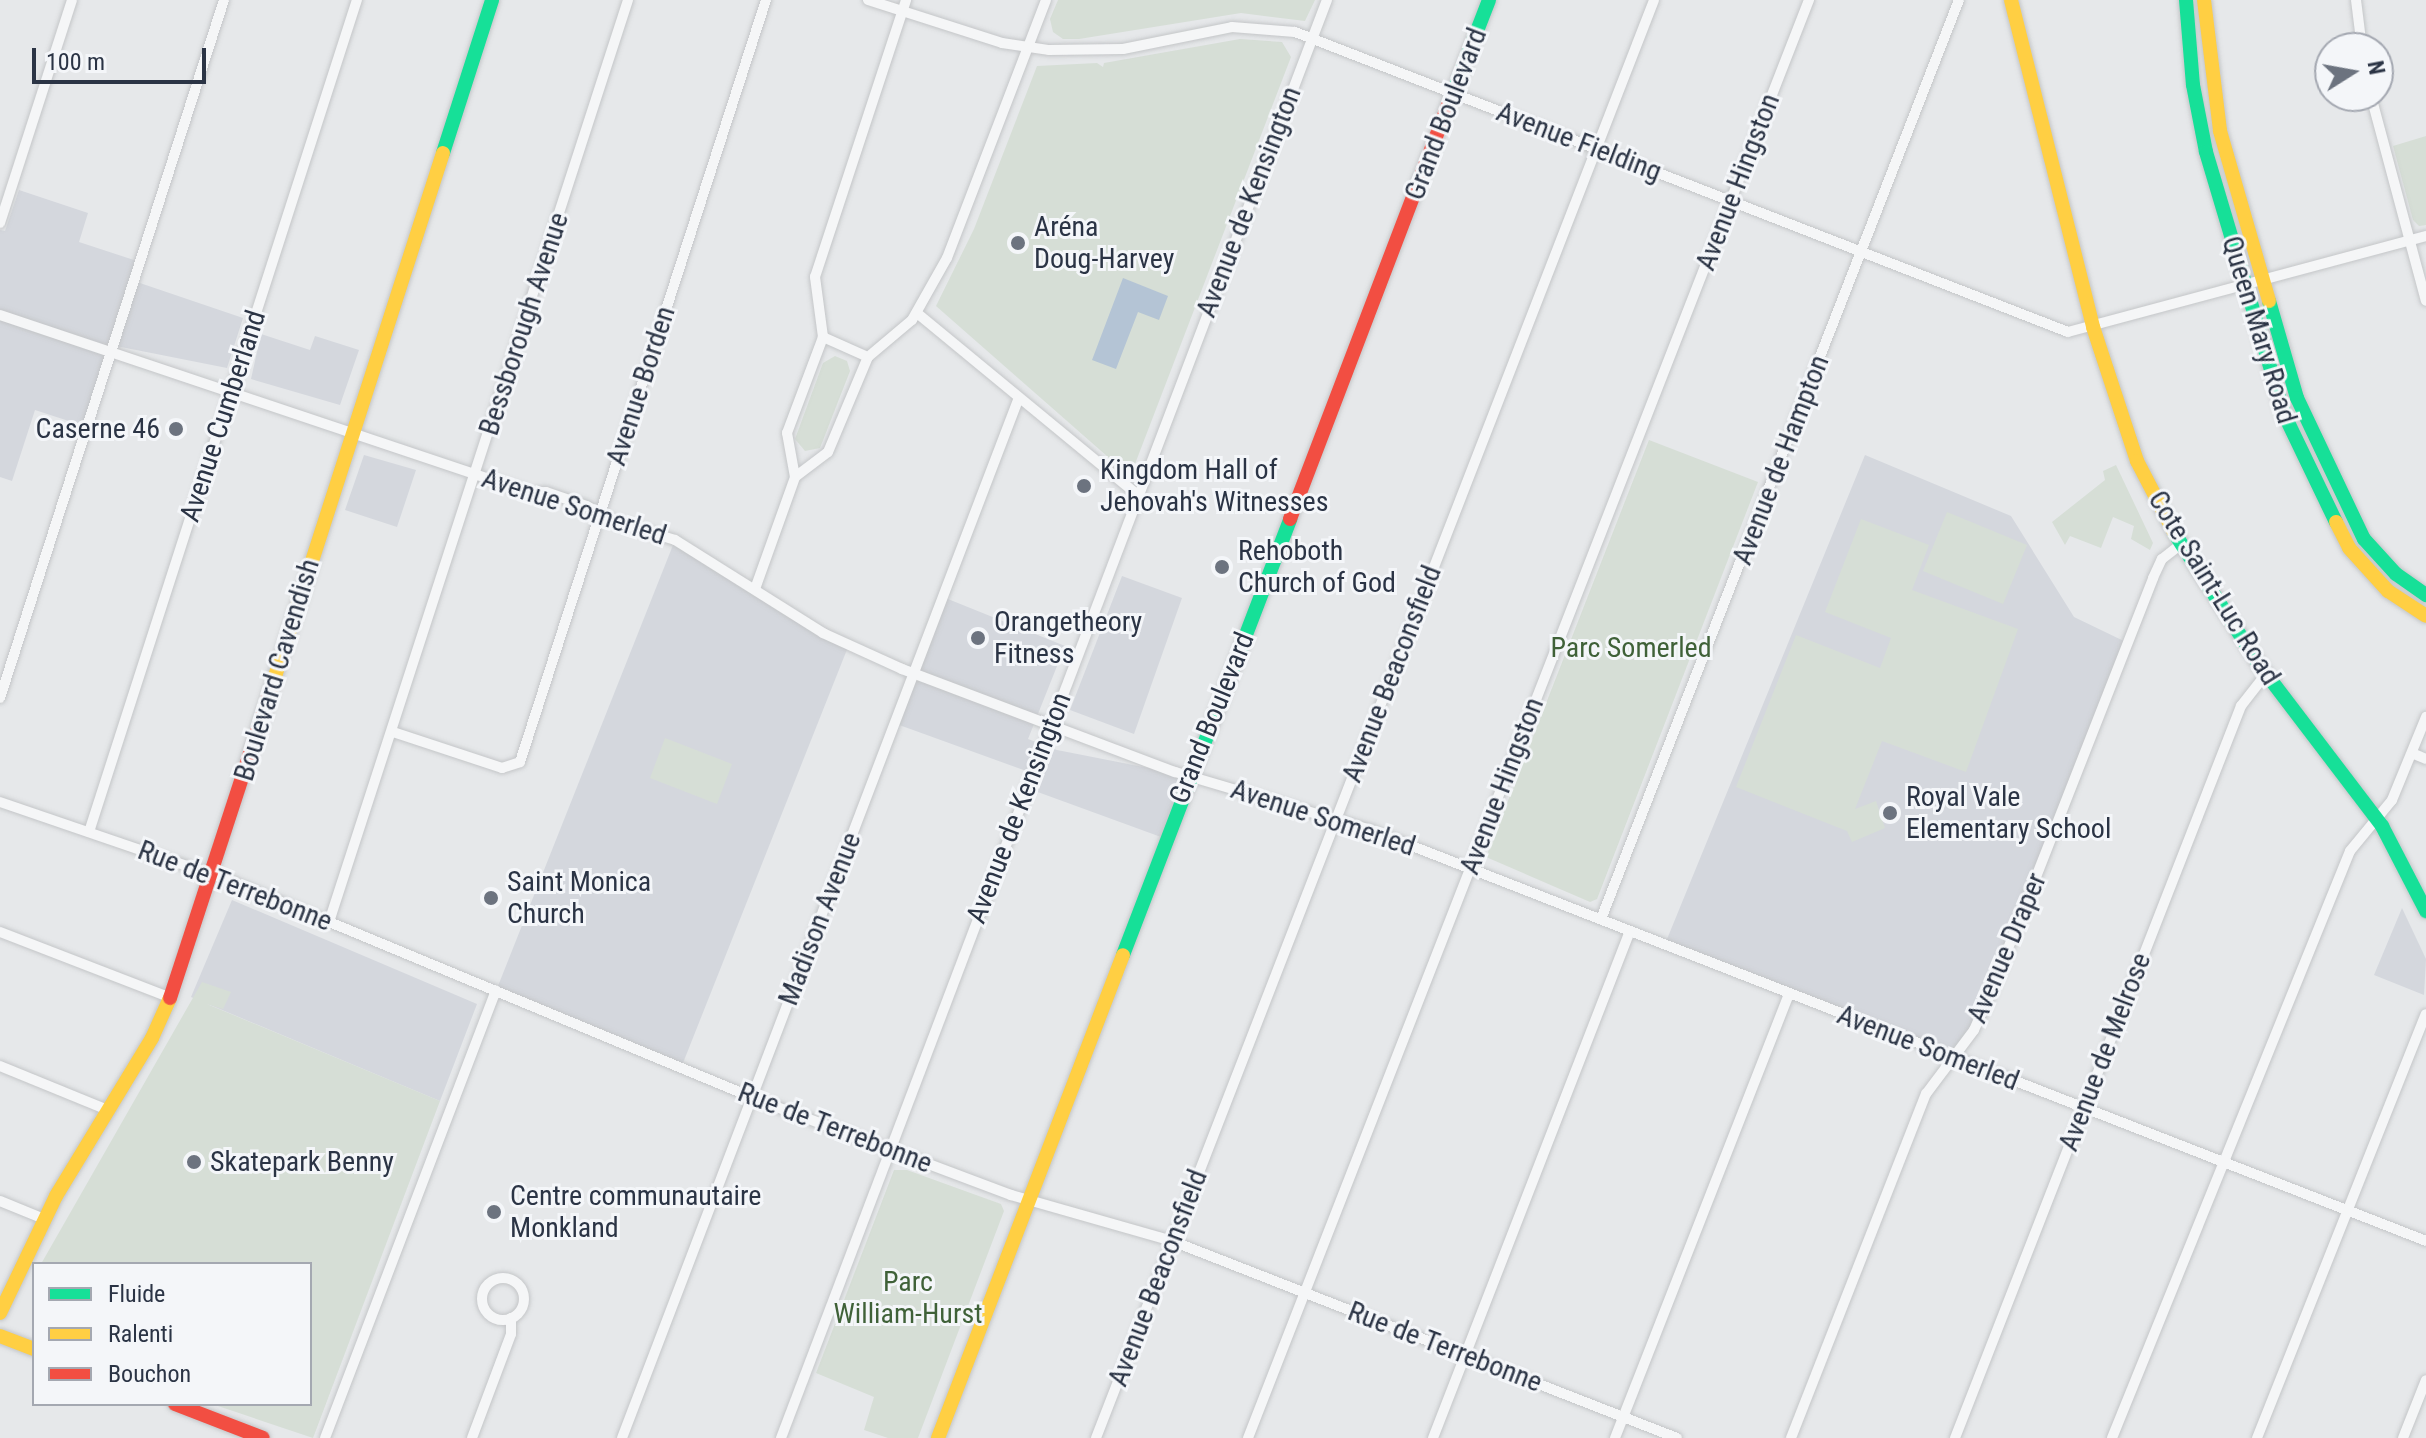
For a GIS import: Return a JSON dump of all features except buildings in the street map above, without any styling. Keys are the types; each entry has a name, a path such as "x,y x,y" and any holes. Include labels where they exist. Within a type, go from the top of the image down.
{"street":[{"path":"0,223 72,0"},
{"path":"0,698 224,0"},
{"name":"Avenue Cumberland","path":"89,832 357,0"},
{"name":"Boulevard Cavendish","path":"0,1313 44,1219 171,998 492,0"},
{"name":"Bessborough Avenue","path":"329,922 628,0"},
{"name":"Avenue Borden","path":"393,732 512,769 520,762 766,0"},
{"name":"Avenue Fielding","path":"868,0 1028,48 1123,49 1240,26 1276,28 1312,38 2062,330 2093,327 2426,236"},
{"path":"755,589 795,477 787,433 823,337 815,277 906,0"},
{"path":"795,477 828,452 868,357 917,313 953,245 1046,0"},
{"name":"Avenue de Kensington","path":"781,1438 1327,0"},
{"name":"Grand Boulevard","path":"938,1438 1489,0"},
{"name":"Avenue Beaconsfield","path":"1096,1438 1654,0"},
{"name":"Avenue Hingston","path":"1248,1438 1809,0"},
{"name":"Avenue de Hampton","path":"1601,919 1959,0"},
{"name":"Cote Saint-Luc Road","path":"2011,0 2093,327 2133,451 2180,545 2266,674 2376,817 2426,911"},
{"name":"Queen Mary Road","path":"2186,0 2199,122 2242,285 2278,398 2336,527 2378,581 2426,616"},
{"name":"Queen Mary Road","path":"2204,0 2217,118 2260,280 2297,398 2346,507 2377,556 2426,595"},
{"path":"2356,0 2360,32"},
{"path":"2375,112 2426,301"},
{"path":"917,313 1018,400 1138,495"},
{"name":"Avenue Somerled","path":"0,315 232,390 531,493 546,492 675,540 848,647 1190,776 1338,818 2426,1241"},
{"path":"823,337 868,357"},
{"name":"Madison Avenue","path":"622,1438 1018,400"},
{"name":"Avenue Draper","path":"1791,1438 1926,1094 1974,1030 2153,578 2165,555 2180,545"},
{"name":"Avenue de Melrose","path":"1955,1438 2245,696 2266,674"},
{"path":"2112,1438 2350,851 2392,800 2426,717"},
{"path":"2412,753 2426,759"},
{"name":"Rue de Terrebonne","path":"0,802 213,874 750,1097 1027,1200 1172,1241 1677,1438"},
{"path":"1433,1438 1630,931"},
{"path":"0,932 171,998"},
{"path":"325,1438 496,991"},
{"path":"1615,1438 1789,994"},
{"path":"2257,1438 2426,1014"},
{"path":"0,1066 108,1110"},
{"path":"0,1201 44,1219"},
{"path":"472,1438 511,1334 511,1318 523,1303 521,1289 505,1278 492,1281 483,1292 486,1312 498,1319 511,1318"},
{"path":"0,1336 32,1348"},
{"path":"2403,1438 2426,1380"},
{"path":"180,1406 263,1438"}],"shaded area":[{"path":"19,190 88,213 79,242 140,262 134,281 243,318 227,368 111,345 84,426 35,410 12,481 0,477 0,230 5,231"},
{"path":"261,334 310,350 315,336 359,350 340,405 251,379"},
{"path":"364,455 416,470 397,527 345,510"},
{"name":"Royal Vale Elementary School","path":"1865,455 2011,516 2074,617 2130,644 1972,1026 1952,1057 1665,944"},
{"path":"675,540 848,647 681,1068 496,991"},
{"path":"1122,576 1182,598 1134,734 1070,710"},
{"path":"938,595 1065,646 1028,739 1057,750 1184,775 1161,837 1024,787 1029,772 891,722"},
{"path":"232,900 477,1004 440,1101 191,997"},
{"path":"2402,908 2426,959 2424,995 2374,975"}],"green space":[{"path":"1058,0 1315,0 1305,21 1241,13 1063,39 1053,32 1050,19"},
{"path":"1240,39 1282,42 1291,57 1135,464 1124,471 936,306 974,229 1037,66 1097,63 1103,67 1104,63"},
{"path":"2426,136 2426,225 2419,226 2413,220 2393,146"},
{"path":"835,356 847,361 850,371 820,448 805,451 795,439 823,363"},
{"name":"Parc Somerled","path":"1649,440 1758,482 1597,899 1590,902 1486,857"},
{"path":"2116,465 2153,543 2150,550 2131,539 2134,526 2113,517 2101,548 2070,536 2065,545 2052,522 2105,480 2103,471"},
{"path":"1947,512 2027,545 2003,604 1923,571"},
{"path":"1861,519 1929,545 1912,590 2018,629 1966,772 1882,741 1855,809 1876,801 1885,828 1852,842 1847,831 1736,787 1796,635 1880,668 1891,638 1825,612"},
{"path":"665,738 732,764 717,804 650,778"},
{"path":"202,982 231,992 223,1009 207,1004 440,1101 313,1438 218,1406 312,1406 312,1262 42,1262"},
{"name":"Parc William-Hurst","path":"894,1170 907,1170 1001,1204 1004,1211 918,1438 888,1438 864,1430 874,1397 816,1373"}],"water":[{"path":"1123,278 1168,296 1159,320 1138,312 1116,369 1092,360"}],"traffic: fast":[{"path":"443,153 492,0"},
{"path":"1451,98 1489,0"},
{"path":"2186,0 2193,85 2206,152 2284,414 2336,522"},
{"path":"2269,301 2297,398 2364,539 2396,574 2426,595"},
{"path":"1123,955 1290,519"},
{"path":"2175,534 2258,663 2382,826 2426,911"}],"traffic: slow":[{"path":"2011,0 2093,327 2137,461 2175,534"},
{"path":"2204,0 2220,131 2269,301"},
{"path":"270,692 443,153"},
{"path":"2336,522 2349,548 2388,591 2426,616"},
{"path":"938,1438 1123,955"},
{"path":"0,1313 56,1196 152,1038 170,998"},
{"path":"0,1336 32,1348"}],"traffic: jam":[{"path":"1290,519 1451,98"},
{"path":"170,998 270,692"},
{"path":"180,1406 263,1438"}],"place":[{"name":"Aréna Doug-Harvey","path":"1018,243"},
{"name":"Caserne 46","path":"176,429"},
{"name":"Kingdom Hall of Jehovah's Witnesses","path":"1084,486"},
{"name":"Rehoboth Church of God","path":"1222,567"},
{"name":"Orangetheory Fitness","path":"978,638"},
{"name":"Royal Vale Elementary School","path":"1890,813"},
{"name":"Saint Monica Church","path":"491,898"},
{"name":"Skatepark Benny","path":"194,1162"},
{"name":"Centre communautaire Monkland","path":"494,1212"}]}
